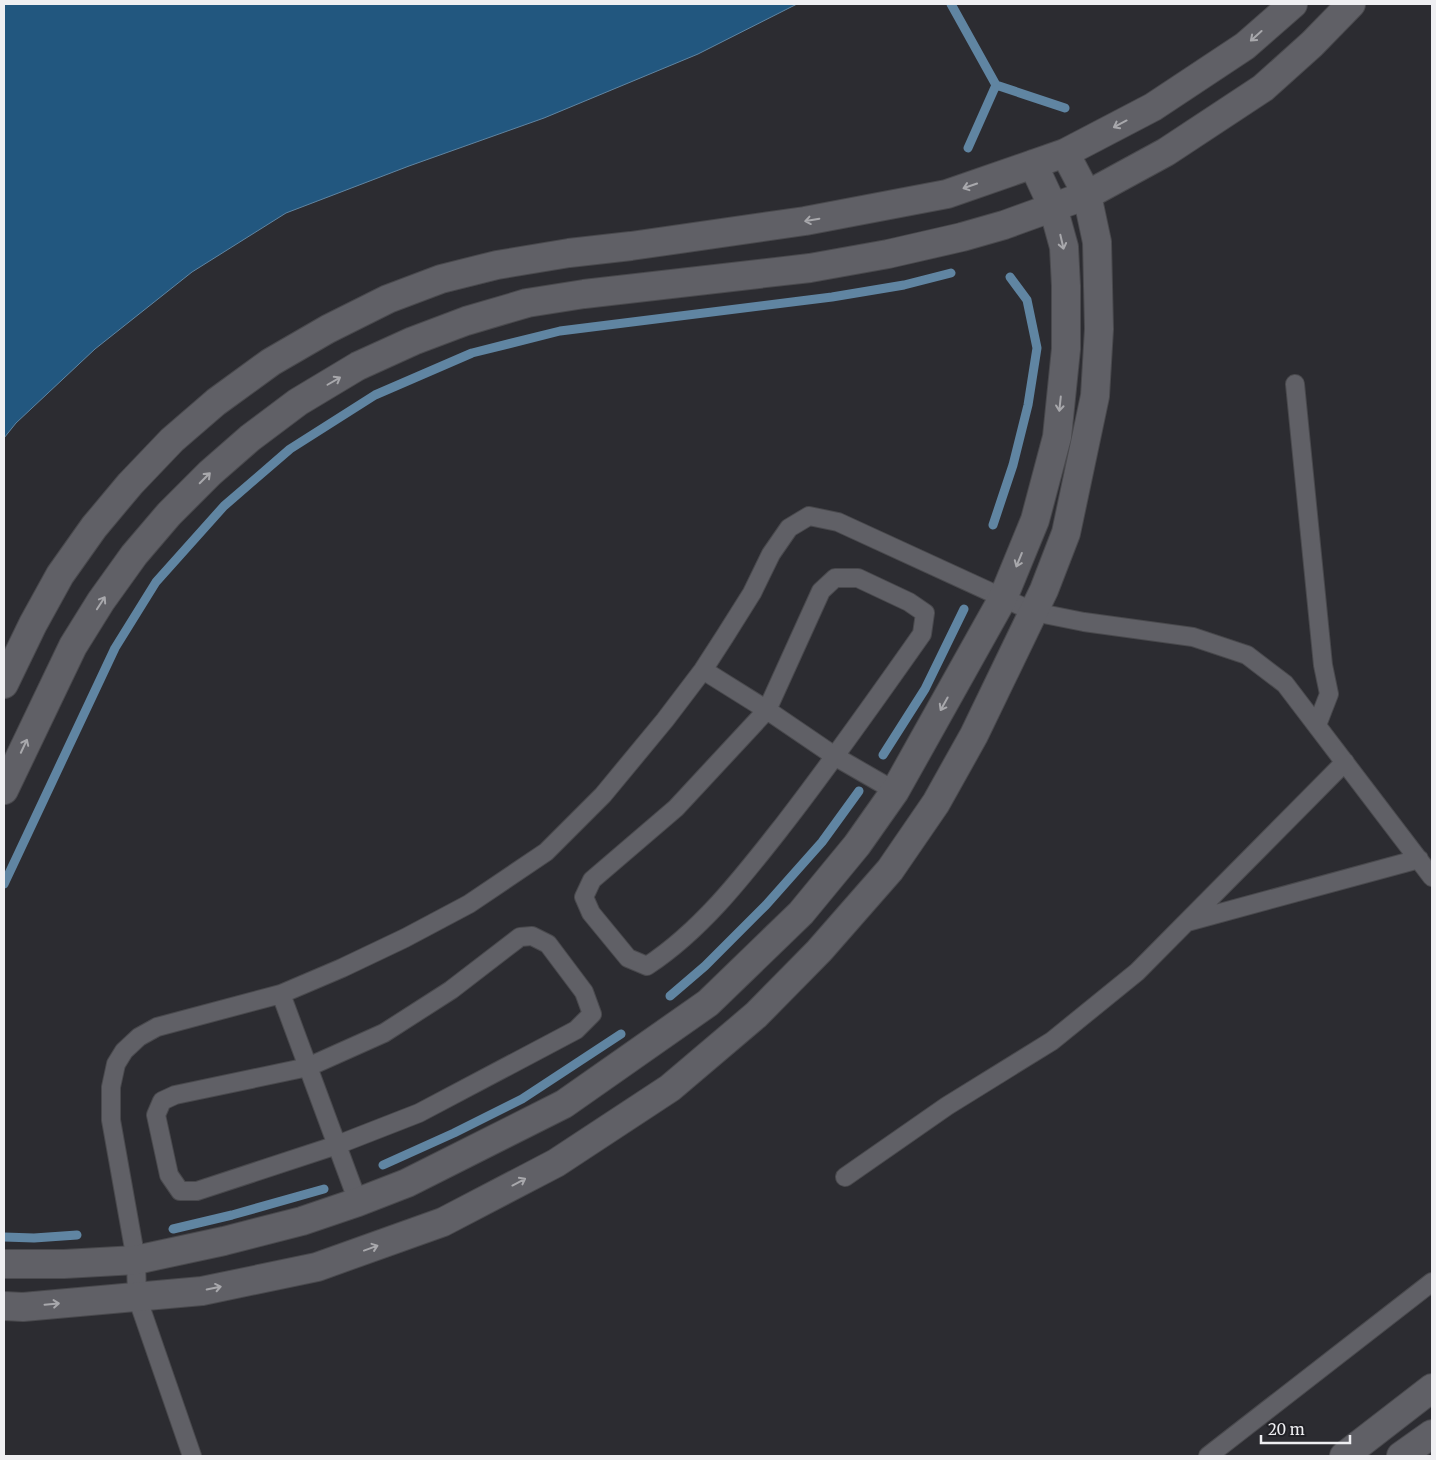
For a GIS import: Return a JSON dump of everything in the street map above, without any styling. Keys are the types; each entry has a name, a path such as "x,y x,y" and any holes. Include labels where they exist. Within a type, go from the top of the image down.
{"street":[{"path":"4,684 33,624 60,575 94,527 130,484 172,440 216,402 271,362 328,329 388,300 432,283 497,265 569,252 631,246 806,221 946,194 1065,153 1153,107 1245,46 1293,4"},
{"path":"4,790 73,646 101,601 134,555 169,514 210,473 250,438 298,402 358,366 413,341 466,321 527,303 584,294 810,268 888,254 962,237 1087,195 1166,152 1262,88 1312,44 1351,4"},
{"path":"4,1306 137,1298 202,1291 317,1267 443,1222 556,1163 670,1088 756,1015 820,951 890,870 936,803 974,735 1034,612 1066,533 1095,396 1099,329 1096,242 1087,195 1065,153"},
{"path":"4,1264 64,1264 136,1260 233,1239 302,1221 406,1183 564,1104 708,1003 801,913 857,845 895,791 1003,598 1035,520 1057,437 1066,348 1066,286 1064,247 1053,207 1033,164"},
{"path":"1344,1456 1432,1388"},
{"path":"1401,1456 1432,1434"}],"lane":[{"path":"1296,384 1324,665 1329,694 1316,725"},
{"path":"192,1456 137,1298 136,1260 111,1120 111,1087 116,1064 124,1051 140,1037 157,1027 281,994 342,968 405,938 469,904 546,852 603,795 665,720 703,670 752,593 771,554 788,528 809,516 838,522 1034,612 1084,622 1193,637 1247,655 1285,684 1432,877"},
{"path":"835,578 858,578 909,602 926,613 922,634 836,757 759,856 698,925 647,966 628,958 591,913 584,897 592,880 676,808 767,710 821,592 835,578"},
{"path":"703,670 767,710 836,757 895,791"},
{"path":"845,1177 947,1106 1052,1041 1137,972 1345,762"},
{"path":"1185,922 1418,859"},
{"path":"532,936 548,944 584,992 592,1014 576,1030 419,1113 337,1145 197,1191 180,1191 169,1176 156,1115 162,1102 175,1095 308,1067 384,1033 451,990 520,937 532,936"},
{"path":"281,994 358,1202"},
{"path":"1208,1456 1432,1282"}],"water":[{"path":"4,4 797,4 698,54 544,118 409,166 286,213 192,272 95,349 16,423 4,438"}],"waterway":[{"path":"951,4 996,85 1065,108"},
{"path":"968,148 996,85"},
{"path":"4,884 115,648 156,582 224,506 290,449 375,395 472,353 560,331 832,297 904,285 951,273"},
{"path":"993,525 1013,465 1028,405 1037,348 1027,300 1010,277"},
{"path":"883,755 925,689 964,609"},
{"path":"670,996 705,966 766,905 822,842 859,791"},
{"path":"383,1165 454,1133 522,1099 621,1034"},
{"path":"173,1229 232,1215 324,1189"},
{"path":"4,1237 34,1238 77,1235"}]}
